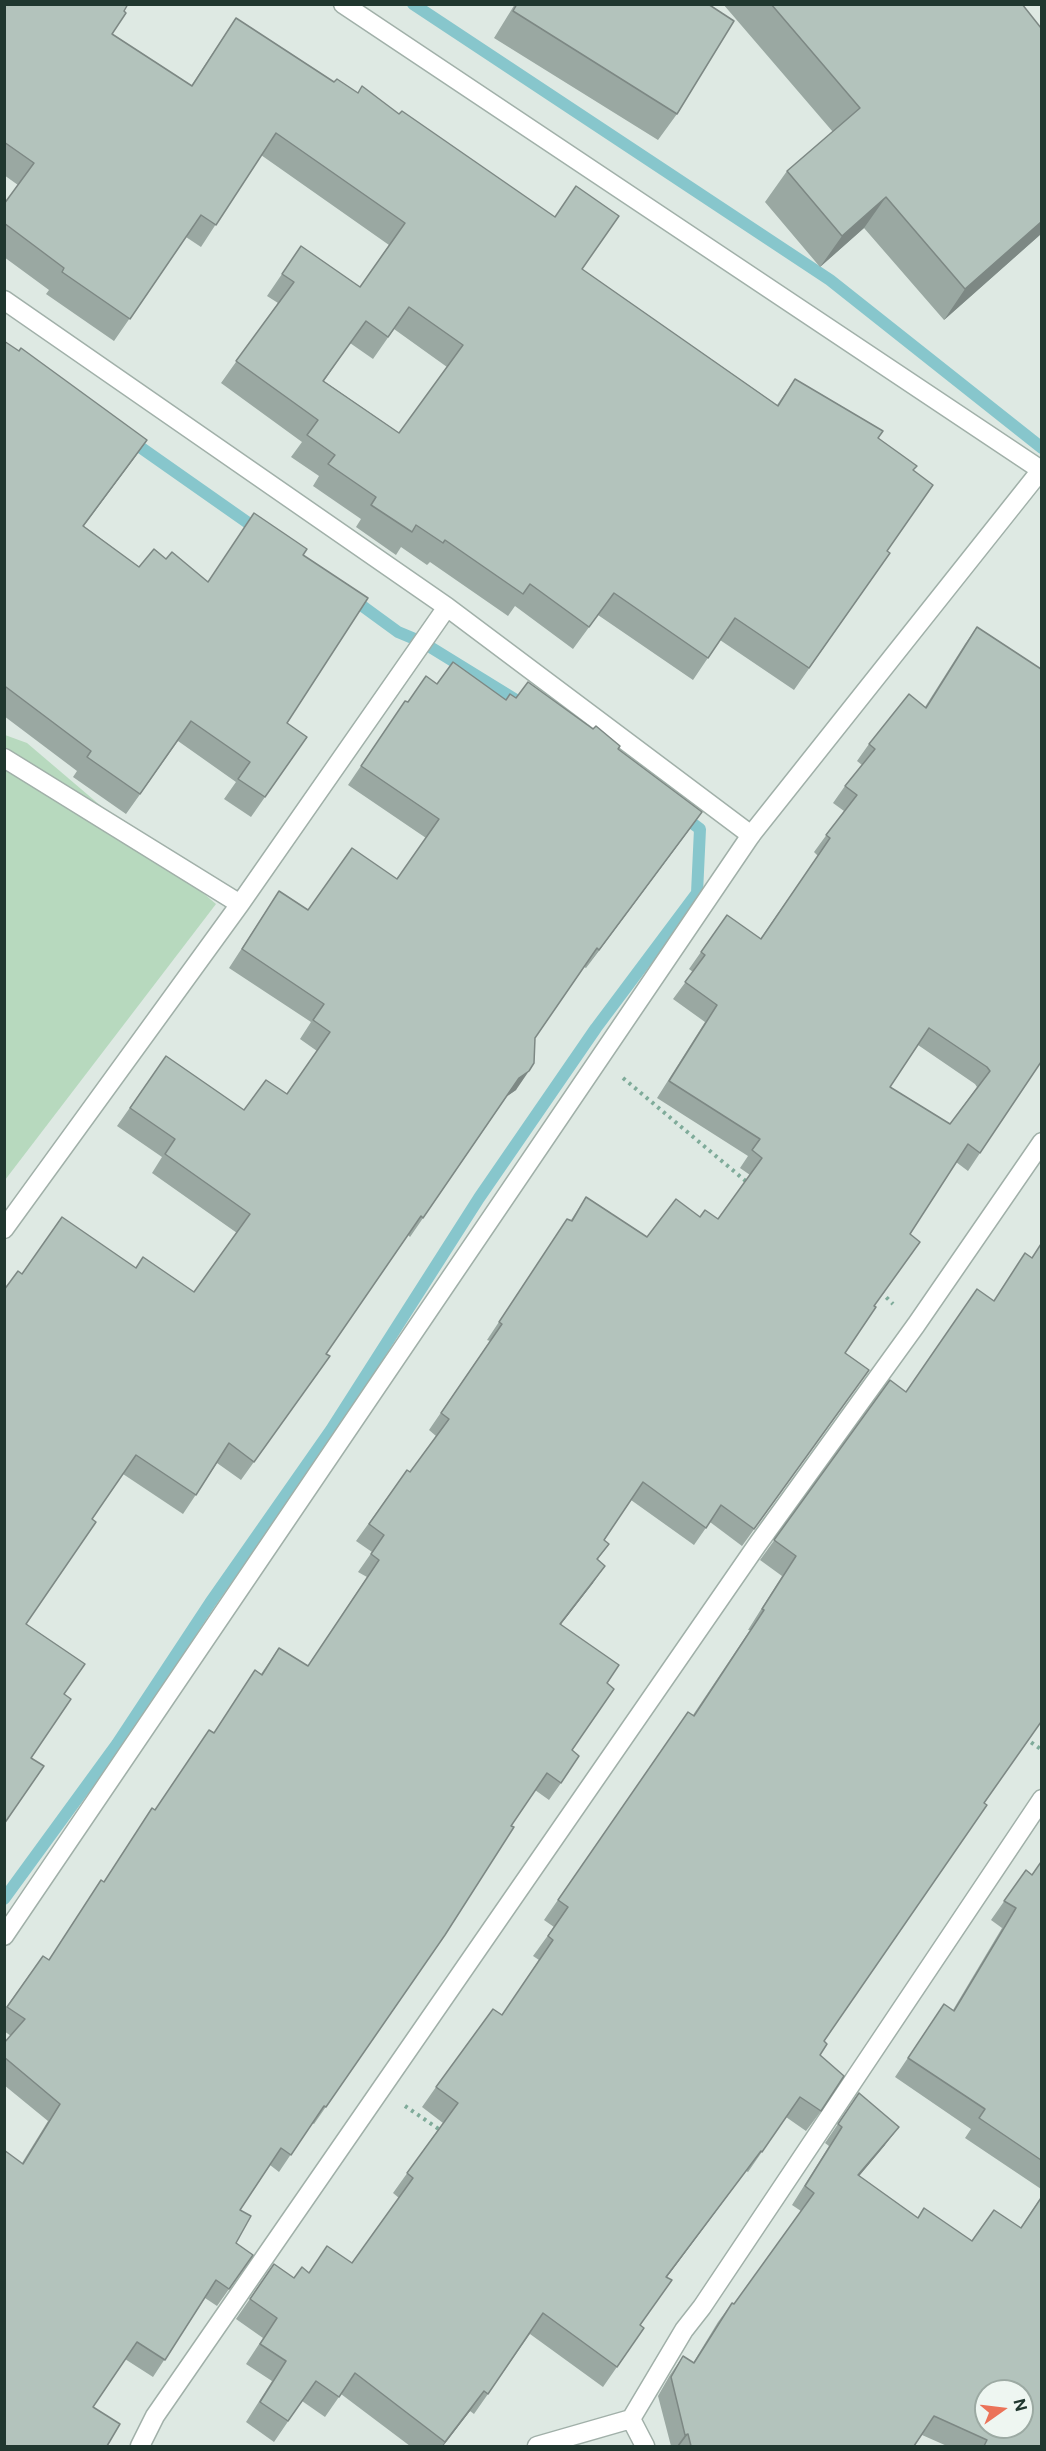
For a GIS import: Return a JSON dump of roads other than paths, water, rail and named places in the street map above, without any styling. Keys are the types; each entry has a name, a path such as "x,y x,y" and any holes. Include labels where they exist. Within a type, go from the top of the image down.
{"street":[{"path":"4,1936 751,835 1041,470 343,4"},
{"path":"4,300 447,607 751,835"},
{"path":"4,1229 240,904 447,607"},
{"path":"4,758 240,904"},
{"path":"140,2446 155,2416 382,2091 757,1545 916,1325 1041,1142"},
{"path":"537,2446 631,2419 684,2330 702,2307 1041,1799"},
{"path":"631,2419 645,2446"}],"waterway":[{"path":"413,4 830,280 1042,448"},
{"path":"130,440 261,532"},
{"path":"350,597 398,632 422,642 521,703"},
{"path":"4,1899 117,1744 210,1603 331,1430 479,1198 596,1028 697,893 700,829 680,814"}]}
